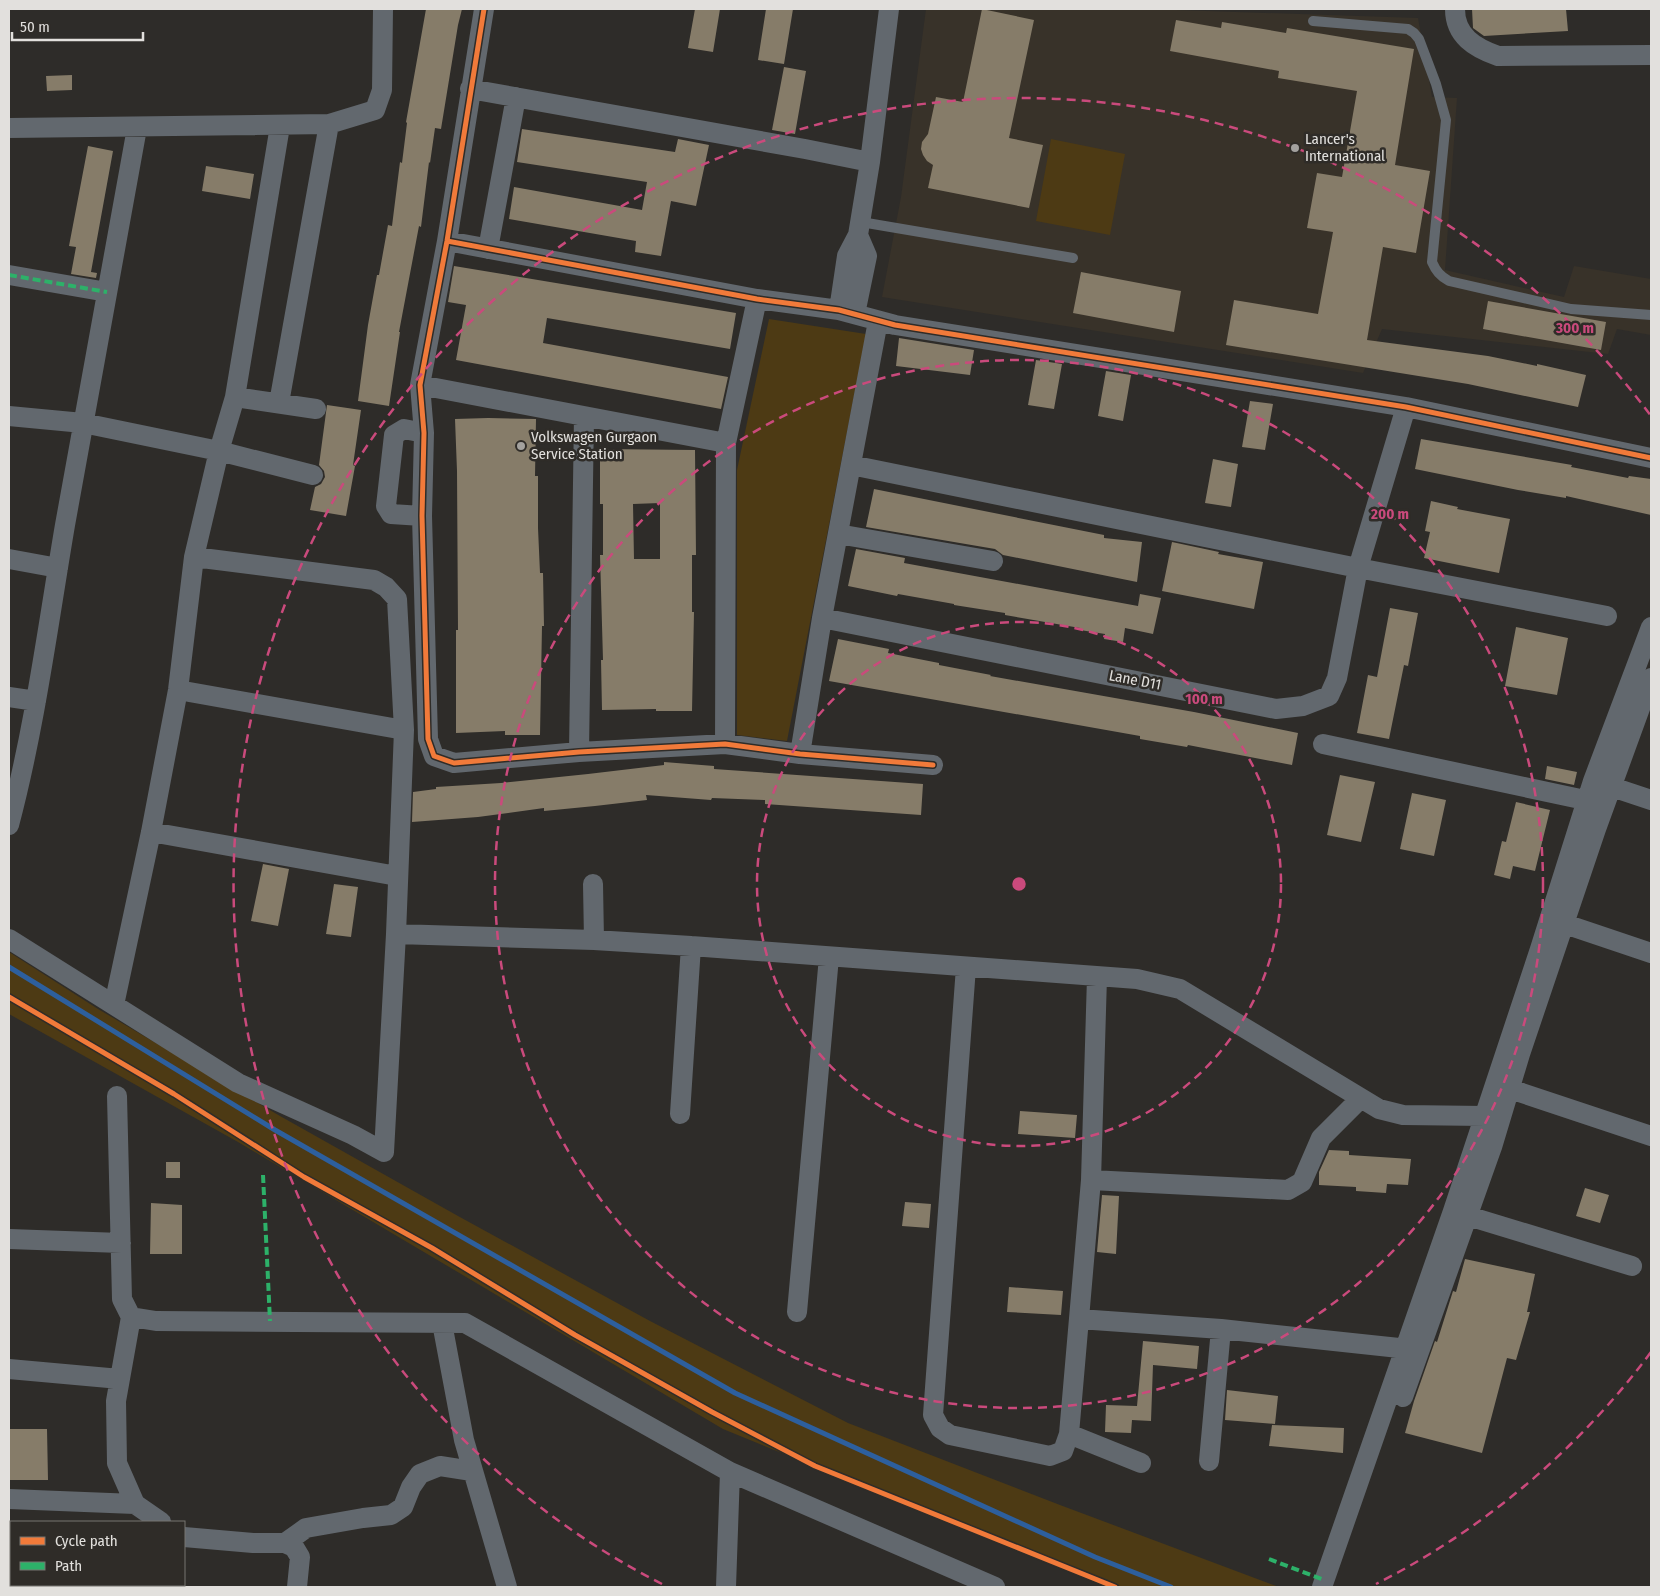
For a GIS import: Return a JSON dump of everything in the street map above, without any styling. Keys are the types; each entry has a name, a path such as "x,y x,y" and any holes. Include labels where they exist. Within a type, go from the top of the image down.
{"street":[{"path":"9,128 137,128 329,124 375,110 382,90 383,9"},
{"path":"484,9 447,241 420,385 424,433 422,516 428,739 434,756 454,763 579,752 725,744 800,754 933,765"},
{"path":"847,312 847,256 860,229 889,9"},
{"path":"1455,9 1460,31 1480,50 1498,56 1651,55"},
{"path":"470,89 805,148 870,162"},
{"path":"488,249 516,97"},
{"path":"279,403 329,124"},
{"path":"114,1005 151,832 178,690 194,556 218,451 235,397 280,126"},
{"path":"9,825 13,790 36,701 83,423 137,128"},
{"path":"447,241 756,298 847,312 905,327 1406,407 1651,458"},
{"path":"9,275 107,292"},
{"path":"725,744 726,443 756,298"},
{"path":"800,754 822,618 878,321"},
{"path":"420,385 726,443"},
{"path":"235,397 316,409"},
{"name":"Lane D11","path":"822,618 1276,709 1303,706 1329,696 1336,678 1358,568 1406,407"},
{"path":"9,416 83,423 218,451 313,475"},
{"path":"579,752 584,416"},
{"path":"422,516 391,514 386,506 394,435 404,430 424,433"},
{"path":"851,465 1358,568 1607,616"},
{"path":"838,534 993,561"},
{"path":"9,939 238,1083 353,1135 384,1152 396,934 404,730 397,599 386,587 374,580 194,556"},
{"path":"9,559 58,568"},
{"path":"1461,1213 1492,1147 1503,1087 1651,627"},
{"path":"1599,793 1651,678"},
{"path":"178,690 404,730"},
{"path":"9,697 36,701"},
{"path":"1323,744 1599,793 1651,800"},
{"path":"151,832 397,876"},
{"path":"594,884 594,940"},
{"path":"1557,921 1651,953"},
{"path":"396,934 594,940 1136,979 1180,989 1379,1109 1403,1115 1485,1116"},
{"path":"680,1114 691,946"},
{"path":"797,1312 829,956"},
{"path":"966,967 933,1415 940,1428 950,1435 1050,1456 1063,1451 1069,1434 1091,1180 1097,977"},
{"path":"1335,1587 1413,1349 1461,1213 1485,1116 1503,1087"},
{"path":"1503,1087 1651,1136"},
{"path":"117,1096 122,1299 130,1317 116,1401 117,1463 134,1504"},
{"path":"1091,1180 1288,1190 1302,1182 1321,1138 1360,1098"},
{"path":"1461,1213 1632,1266"},
{"path":"9,1239 121,1243"},
{"path":"130,1317 156,1321 442,1322 466,1324 730,1472 995,1587"},
{"path":"1079,1319 1221,1329 1413,1349"},
{"path":"442,1322 464,1440 507,1587"},
{"path":"1209,1461 1221,1329"},
{"path":"1322,1587 1413,1349"},
{"path":"9,1369 120,1379"},
{"path":"1069,1434 1140,1463"},
{"path":"285,1543 306,1528 391,1515 403,1507 411,1487 420,1474 440,1466 472,1471"},
{"path":"726,1587 730,1472"},
{"path":"9,1499 134,1504 160,1521"},
{"path":"185,1537 253,1543 285,1543 294,1547 300,1557 297,1587"}],"lane":[{"path":"1313,21 1408,30 1419,39 1436,84 1446,120 1432,262 1436,271 1442,277 1449,281 1571,309 1651,315"},
{"path":"860,229 1073,258"}],"shaded area":[{"name":"Lancer's International","path":"926,9 1148,9 1418,18 1432,97 1457,98 1445,270 1564,297 1574,266 1651,279 1651,335 1617,329 1608,354 1382,329 1363,373 882,297 901,197"},
{"path":"1051,139 1125,154 1110,235 1036,221"},
{"path":"769,319 866,334 787,741 737,735 737,470"},
{"path":"9,952 98,1009 280,1116 458,1216 650,1321 848,1423 1279,1587 1109,1587 723,1429 238,1142 9,1014"}],"building":[{"path":"426,9 462,9 441,129 435,128 421,227 419,226 399,332 389,406 358,401 377,275 379,275 388,225 392,226 400,162 402,163 406,122"},
{"path":"695,9 720,9 713,52 688,48"},
{"path":"766,9 793,9 784,64 758,60"},
{"path":"982,9 1034,20 1009,138 1043,145 1029,208 928,188 933,165 923,155 921,149 922,142 928,134 936,97 963,102"},
{"path":"1472,9 1566,9 1568,31 1484,36 1473,28"},
{"path":"1176,20 1221,28 1222,22 1286,33 1287,28 1414,49 1395,165 1430,171 1416,253 1383,247 1367,340 1488,356 1586,375 1578,407 1468,384 1226,345 1234,300 1318,314 1333,232 1307,228 1317,173 1342,177 1357,91 1278,78 1279,71 1170,51"},
{"path":"784,67 806,71 795,134 772,130"},
{"path":"72,75 72,90 47,91 46,76"},
{"path":"522,129 675,152 678,139 709,145 696,206 671,201 661,256 635,252 636,241 509,219 514,187 642,210 647,182 517,162"},
{"path":"88,146 113,151 91,272 97,273 96,278 71,274 76,247 69,246"},
{"path":"206,166 254,174 250,199 202,191"},
{"path":"454,266 736,313 730,349 547,318 543,343 728,377 721,409 456,360 466,305 448,302"},
{"path":"1081,272 1181,291 1174,332 1073,313"},
{"path":"1488,301 1606,322 1601,350 1483,329"},
{"path":"899,338 974,350 970,375 896,366"},
{"path":"1036,360 1062,364 1054,409 1028,405"},
{"path":"1106,371 1131,375 1123,421 1098,416"},
{"path":"1250,401 1273,404 1265,450 1242,447"},
{"path":"327,405 361,410 353,465 355,466 346,516 310,510 315,487 321,484 325,477 324,471 319,465"},
{"path":"455,419 536,419 535,476 538,476 538,528 540,573 543,573 544,626 542,626 540,735 505,735 505,731 456,733 456,630 458,630"},
{"path":"1421,439 1572,465 1571,467 1628,478 1629,476 1651,479 1651,515 1566,496 1566,498 1518,490 1415,469"},
{"path":"600,449 695,450 696,555 692,555 692,612 694,612 692,711 656,711 656,709 602,710 601,660 603,660 600,555 603,555 603,504 600,504","holes":["660,503 660,559 634,559 633,504"]},
{"path":"1213,459 1238,464 1231,507 1205,503"},
{"path":"874,489 1104,535 1104,538 1142,542 1137,582 1003,555 995,549 866,527"},
{"path":"1431,501 1458,507 1457,509 1510,519 1499,573 1424,558 1430,532 1425,531"},
{"path":"1172,542 1219,552 1218,554 1263,562 1254,609 1162,591"},
{"path":"856,549 905,558 904,563 1138,606 1140,594 1161,598 1153,634 1125,628 1123,642 1104,639 1105,634 1080,630 1080,628 848,586"},
{"path":"1390,608 1418,613 1408,666 1404,665 1389,739 1357,733 1368,675 1377,677"},
{"path":"1516,627 1568,638 1557,695 1505,686"},
{"path":"838,639 889,649 888,653 990,676 1194,712 1298,733 1292,765 1188,745 1187,747 1140,739 1140,736 829,681"},
{"path":"664,762 714,766 714,769 923,784 921,815 765,804 765,800 712,798 711,800 646,795 647,800 544,811 544,808 478,817 412,822 413,792 436,789 436,787 501,783 664,765"},
{"path":"1547,766 1577,772 1574,785 1545,779"},
{"path":"1340,775 1375,782 1361,842 1327,835"},
{"path":"1412,793 1446,800 1434,856 1400,849"},
{"path":"1516,802 1550,810 1535,871 1513,866 1510,879 1494,875 1502,841 1506,842"},
{"path":"263,864 289,869 278,926 251,921"},
{"path":"334,884 358,887 351,937 326,934"},
{"path":"1020,1111 1077,1115 1075,1138 1018,1134"},
{"path":"1329,1150 1349,1151 1349,1155 1411,1159 1408,1185 1387,1184 1386,1193 1356,1191 1356,1187 1319,1185 1319,1172"},
{"path":"166,1162 180,1162 180,1178 166,1178"},
{"path":"1585,1188 1609,1195 1600,1223 1576,1216"},
{"path":"1102,1195 1119,1196 1116,1254 1097,1252"},
{"path":"905,1202 931,1204 929,1228 902,1226"},
{"path":"151,1203 182,1205 182,1254 150,1254"},
{"path":"1465,1259 1535,1274 1527,1312 1530,1312 1516,1360 1507,1358 1482,1453 1405,1433 1414,1401 1435,1341 1437,1342 1453,1291 1456,1292"},
{"path":"1009,1287 1063,1291 1061,1315 1007,1312"},
{"path":"1143,1341 1199,1346 1197,1369 1153,1365 1151,1421 1132,1420 1131,1433 1105,1432 1106,1405 1137,1406"},
{"path":"1227,1390 1278,1396 1275,1424 1225,1420"},
{"path":"1272,1425 1344,1428 1343,1453 1269,1446"},
{"path":"9,1429 47,1429 48,1480 9,1480"}],"waterway":[{"path":"9,967 275,1130 735,1393 1095,1557 1171,1587"}],"marked path":[{"path":"9,275 107,292"},
{"path":"263,1175 270,1321"},
{"path":"1269,1559 1324,1580"}],"cycle path":[{"path":"484,9 447,241 420,385 424,433 422,516 428,739 434,756 454,763 579,752 725,744 800,754 933,765"},
{"path":"447,241 757,299 839,310 895,325 1406,407 1651,458"},
{"path":"9,997 174,1094 304,1177 432,1248 575,1335 712,1412 815,1466 1115,1587"}],"place":[{"name":"Lancer's International","path":"1295,148"},
{"name":"Volkswagen Gurgaon Service Station","path":"521,446"}]}
